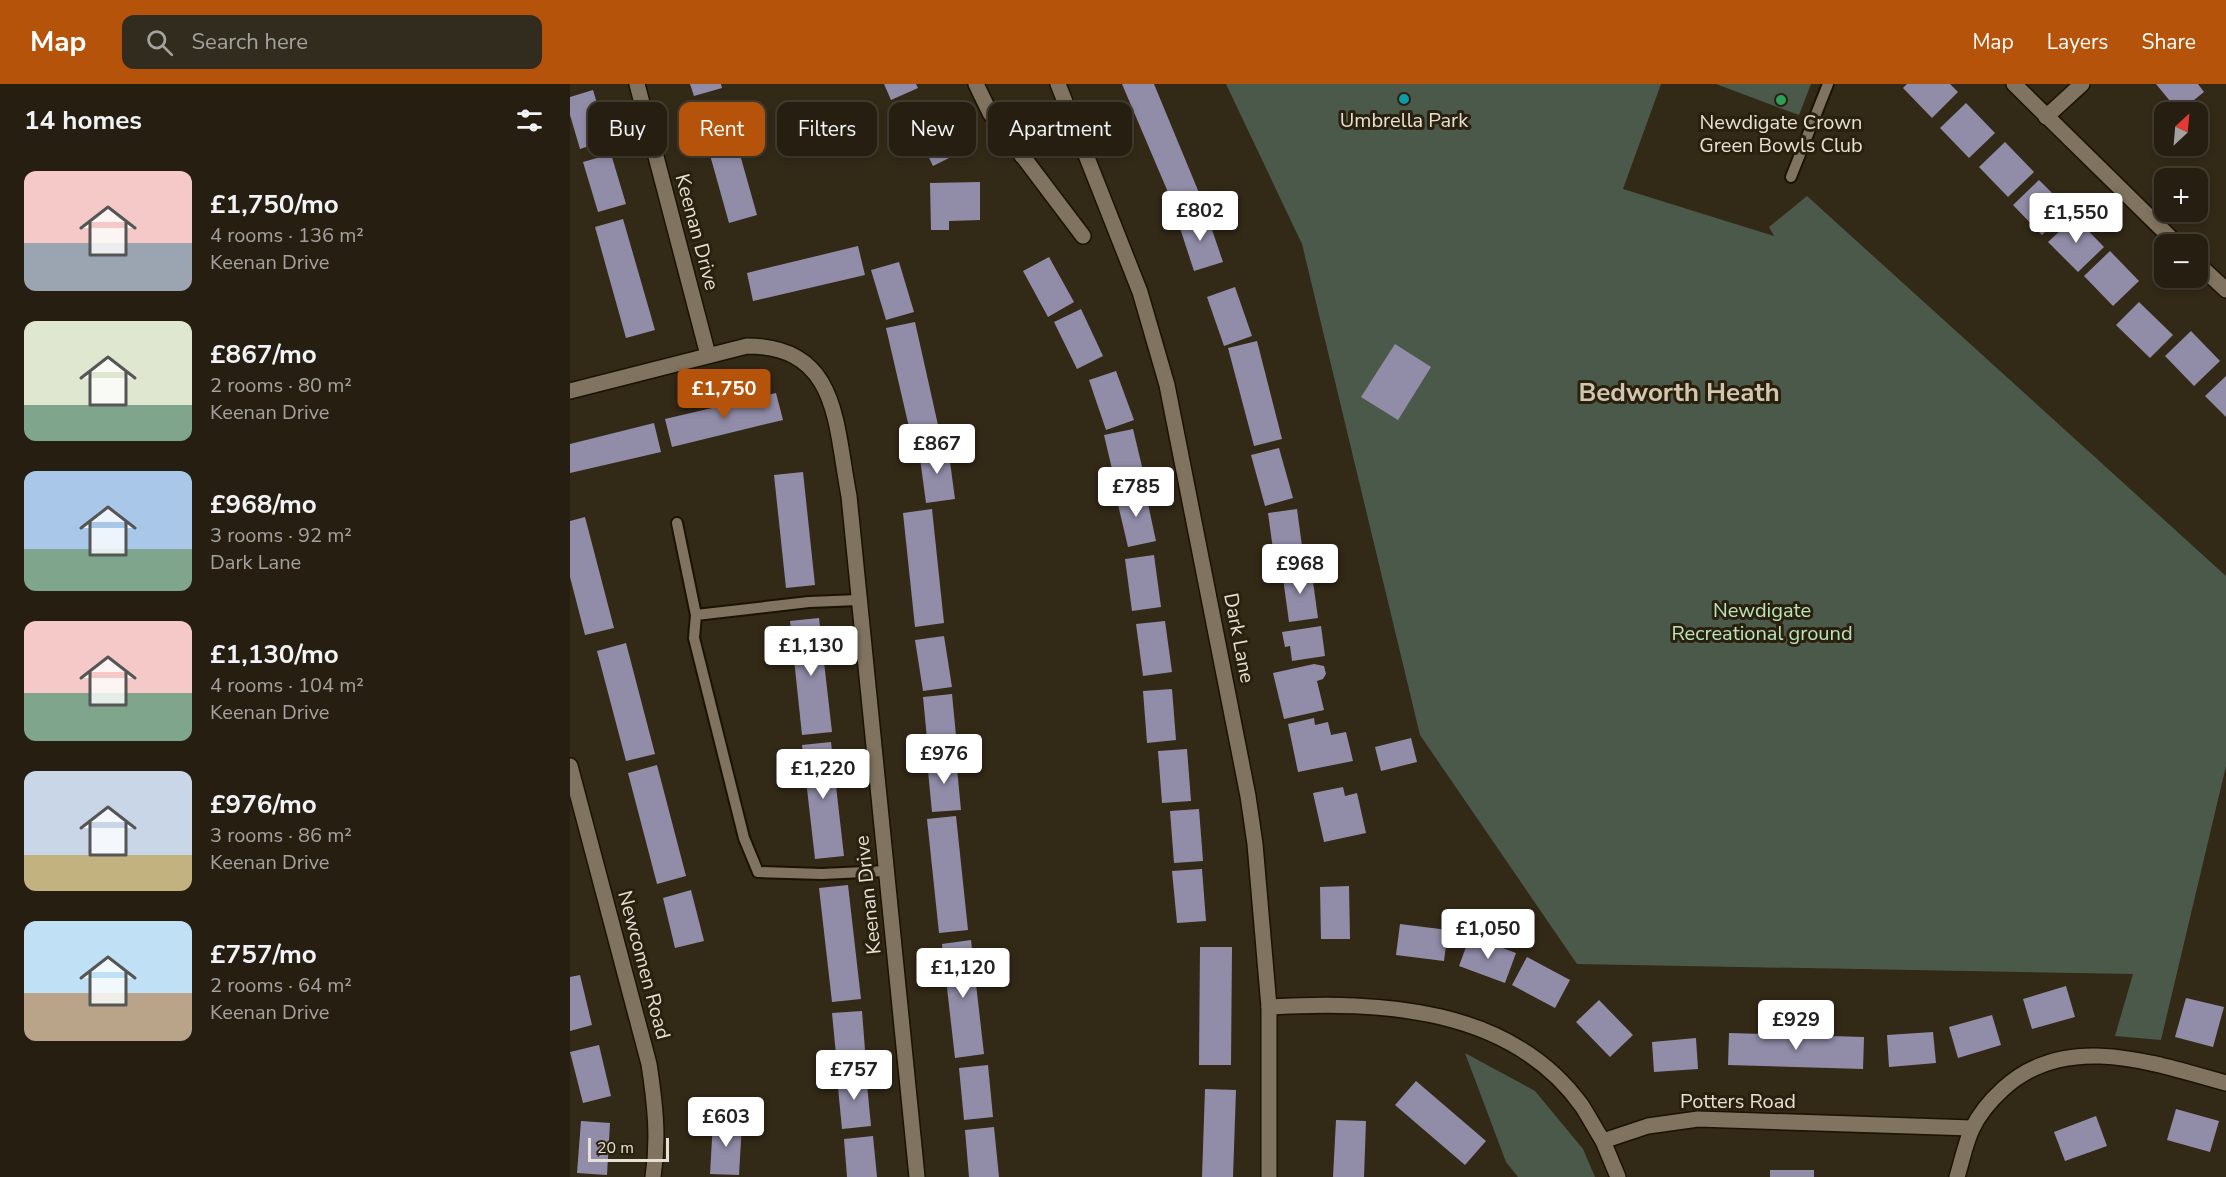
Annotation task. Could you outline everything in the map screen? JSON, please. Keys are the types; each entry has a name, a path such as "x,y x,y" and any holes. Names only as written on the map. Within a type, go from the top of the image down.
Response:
{"street":[{"name":"Keenan Drive","path":"637,84 708,355"},
{"path":"976,84 988,109"},
{"name":"Dark Lane","path":"1058,84 1065,102"},
{"path":"2014,84 2167,234"},
{"path":"2046,117 2082,84"},
{"path":"1022,156 1083,236"},
{"name":"Dark Lane","path":"1086,156 1140,292 1167,385 1248,796 1257,856 1269,1007 1269,1177"},
{"path":"2208,273 2226,290"},
{"name":"Keenan Drive","path":"570,391 747,346 771,346 792,353 811,366 824,384 831,402 849,496 917,1177"},
{"name":"Newcomen Road","path":"570,766 649,1064 656,1108 658,1146 653,1177"},
{"path":"1269,1007 1319,1004 1400,1009 1448,1017 1484,1029 1525,1053 1557,1078 1581,1105 1603,1141 1618,1177"},
{"path":"1957,1177 1972,1128 1991,1100 2015,1078 2037,1066 2065,1056 2096,1056 2153,1063 2226,1083"},
{"name":"Potters Road","path":"1603,1141 1648,1126 1698,1119 1972,1128"}],"lane":[{"path":"1791,177 1828,84"},
{"path":"677,523 696,615 694,638 744,838 758,872 822,874 886,871"},
{"path":"696,615 809,602 859,600"}],"green space":[{"name":"Newdigate Recreational ground","path":"1226,84 1661,84 1623,189 1774,236 1769,227 1807,196 2226,576 2226,766 2161,1040 2115,1036 2133,974 1577,964 1420,735 1302,244"},
{"name":"Newdigate Crown Green Bowls Club","path":"1716,84 1811,84 1799,115"},
{"path":"1465,1053 1535,1091 1583,1149 1595,1177 1518,1177 1506,1162"}],"building":[{"path":"690,84 721,84 722,88 694,96"},
{"path":"884,84 916,84 918,88 891,100"},
{"path":"1122,84 1154,84 1202,200 1176,211 1132,108 1132,102 1130,102"},
{"path":"1907,84 1950,84 1958,92 1932,118 1903,88"},
{"path":"2156,84 2198,84 2204,92 2192,102 2171,102"},
{"path":"593,90 597,102 588,102 588,146 580,149 570,115 570,97"},
{"path":"1966,103 1995,133 1969,158 1940,128"},
{"path":"2005,142 2034,172 2008,197 1979,167"},
{"path":"612,156 626,204 598,212 583,162"},
{"path":"710,156 740,156 757,215 729,223"},
{"path":"928,156 953,156 933,166"},
{"path":"2039,180 2068,209 2042,235 2013,205"},
{"path":"980,182 980,220 949,221 949,230 931,230 930,183"},
{"path":"1206,212 1223,262 1194,271 1178,222"},
{"path":"2075,217 2104,247 2078,272 2048,242"},
{"path":"623,219 655,330 626,338 595,227"},
{"path":"858,246 865,275 753,301 747,273"},
{"path":"2110,251 2139,281 2113,306 2084,276"},
{"path":"1049,257 1074,302 1048,317 1023,271"},
{"path":"899,262 914,312 886,320 871,270"},
{"path":"1235,287 1252,336 1224,346 1207,297"},
{"path":"2139,302 2173,335 2150,358 2116,325"},
{"path":"1081,309 1103,356 1077,369 1054,322"},
{"path":"915,322 940,434 912,440 886,328"},
{"path":"2191,331 2220,361 2194,386 2165,356"},
{"path":"1257,341 1282,439 1254,446 1228,348"},
{"path":"1395,344 1431,367 1398,420 1361,397"},
{"path":"1116,371 1134,420 1106,430 1089,380"},
{"path":"2226,376 2226,417 2205,396"},
{"path":"776,393 783,420 672,447 665,419"},
{"path":"654,423 661,452 570,473 570,444"},
{"path":"1133,429 1145,479 1116,486 1104,435"},
{"path":"948,447 955,499 926,503 919,451"},
{"path":"1279,448 1293,498 1265,506 1251,455"},
{"path":"803,472 815,585 786,588 774,475"},
{"path":"1145,490 1156,541 1128,547 1116,496"},
{"path":"932,509 944,623 915,627 903,513"},
{"path":"1297,509 1304,561 1275,564 1268,513"},
{"path":"585,517 614,628 585,635 570,577 570,521"},
{"path":"1154,555 1161,607 1132,611 1125,559"},
{"path":"1311,567 1318,618 1289,622 1282,571"},
{"path":"819,618 832,732 802,735 790,621"},
{"path":"1165,621 1172,672 1143,676 1136,624"},
{"path":"1321,626 1325,656 1292,661 1290,646 1285,647 1282,632"},
{"path":"944,636 952,687 923,691 915,640"},
{"path":"626,643 655,754 626,761 597,651"},
{"path":"1314,664 1324,666 1326,674 1323,679 1317,681 1324,710 1284,719 1273,673"},
{"path":"1172,689 1176,740 1147,743 1143,691"},
{"path":"952,694 957,746 928,749 923,697"},
{"path":"1314,718 1315,725 1328,722 1331,735 1346,732 1353,761 1298,772 1288,724"},
{"path":"1411,738 1417,762 1381,771 1375,747"},
{"path":"831,742 844,856 815,859 802,745"},
{"path":"1187,749 1191,801 1162,803 1158,751"},
{"path":"956,758 961,810 932,812 927,761"},
{"path":"657,765 686,876 657,884 628,773"},
{"path":"1343,787 1345,796 1357,793 1366,833 1324,842 1313,793"},
{"path":"1199,809 1203,861 1174,863 1170,811"},
{"path":"956,816 968,930 939,933 927,819"},
{"path":"1202,869 1206,921 1177,923 1172,871"},
{"path":"848,885 861,999 832,1002 819,888"},
{"path":"1349,886 1350,939 1321,939 1320,887"},
{"path":"691,890 704,941 675,948 663,898"},
{"path":"1400,924 1448,930 1444,961 1396,955"},
{"path":"1470,936 1516,953 1505,983 1459,966"},
{"path":"971,940 984,1054 955,1058 942,944"},
{"path":"1200,947 1232,947 1231,1065 1199,1065"},
{"path":"1527,957 1570,980 1555,1008 1512,985"},
{"path":"580,975 592,1025 570,1031 570,977"},
{"path":"2066,986 2075,1017 2032,1029 2023,999"},
{"path":"2186,998 2224,1007 2213,1047 2175,1037"},
{"path":"1599,1000 1633,1035 1610,1057 1576,1022"},
{"path":"862,1011 866,1063 837,1065 832,1013"},
{"path":"1992,1015 2001,1045 1958,1058 1949,1027"},
{"path":"1933,1032 1936,1063 1889,1067 1887,1035"},
{"path":"1729,1033 1864,1037 1863,1069 1728,1065"},
{"path":"1696,1038 1698,1069 1654,1072 1652,1042"},
{"path":"599,1045 611,1096 583,1103 570,1052"},
{"path":"988,1065 993,1117 964,1120 959,1068"},
{"path":"866,1074 871,1126 842,1129 837,1077"},
{"path":"1416,1081 1486,1141 1465,1165 1395,1105"},
{"path":"1205,1089 1236,1090 1233,1177 1202,1177"},
{"path":"2176,1109 2219,1121 2210,1152 2167,1140"},
{"path":"2096,1116 2107,1146 2065,1161 2054,1132"},
{"path":"1336,1120 1366,1121 1364,1177 1333,1177"},
{"path":"581,1121 610,1123 607,1175 577,1173"},
{"path":"713,1122 742,1123 739,1175 710,1174"},
{"path":"994,1127 999,1177 969,1177 965,1130"},
{"path":"873,1136 877,1177 847,1177 844,1139"},
{"path":"1770,1170 1814,1170 1814,1177 1770,1177"}],"place":[{"name":"Umbrella Park","path":"1404,99"},
{"name":"Newdigate Crown Green Bowls Club","path":"1781,100"}],"district":[{"name":"Bedworth Heath","path":"1679,392"}]}
